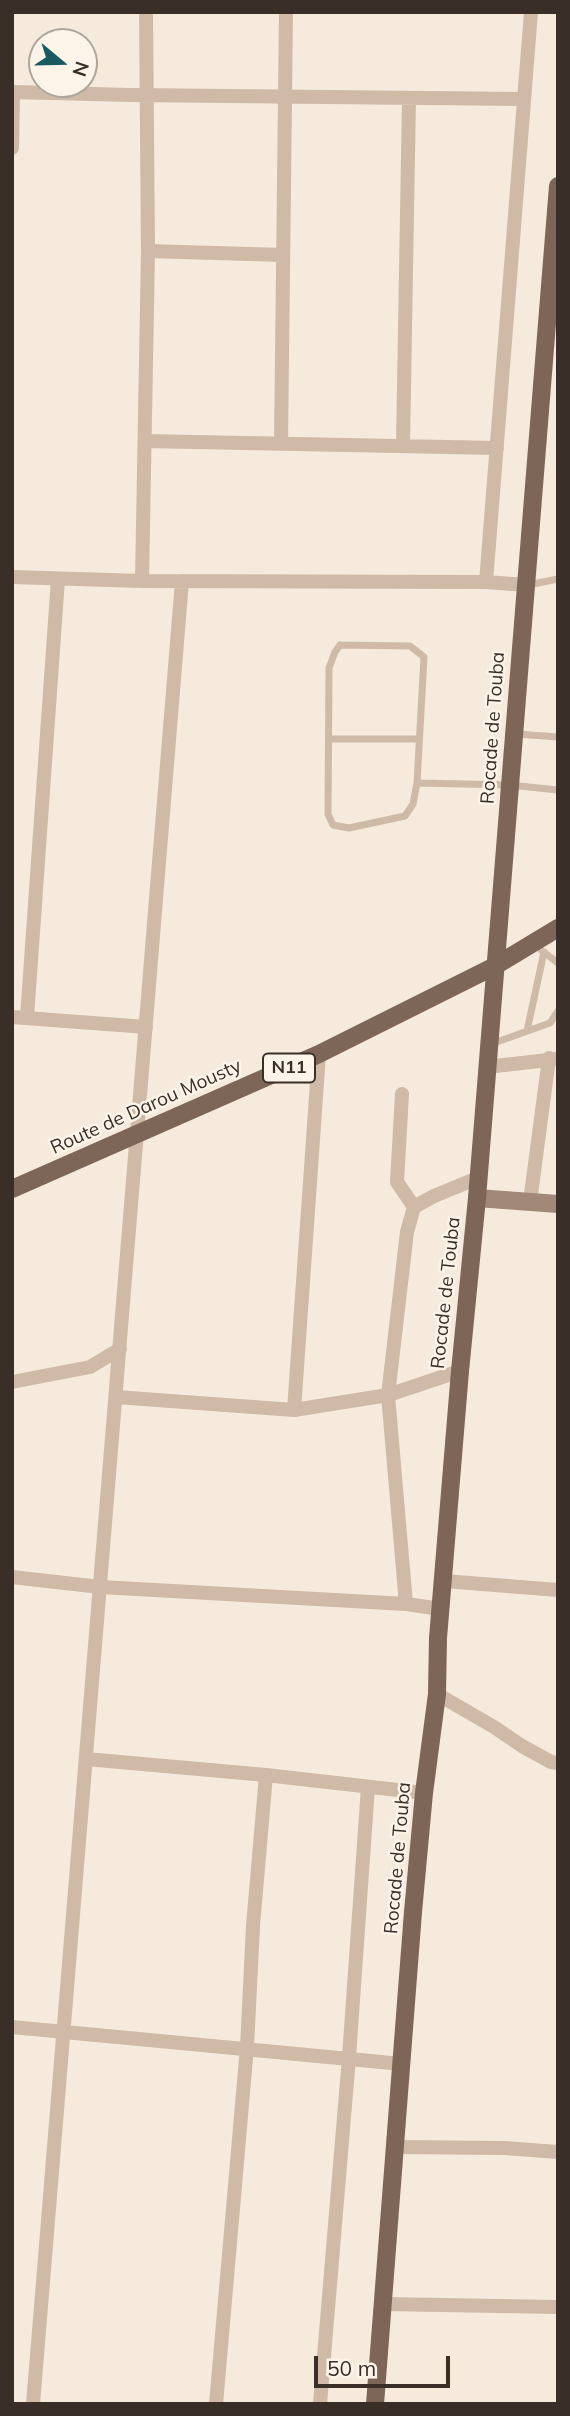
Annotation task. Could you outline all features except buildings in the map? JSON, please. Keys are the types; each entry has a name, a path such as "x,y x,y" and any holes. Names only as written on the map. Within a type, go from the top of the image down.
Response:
{"main road":[{"name":"Rocade de Touba","path":"375,2404 424,1793 437,1694 460,1371 477,1198 487,1045 526,585 550,363 558,186"},
{"name":"Route de Darou Mousty","path":"12,1189 319,1054 547,940"}],"street":[{"path":"142,581 148,251 146,12"},
{"path":"281,443 286,12"},
{"path":"486,582 531,12"},
{"path":"12,148 13,92 524,99"},
{"path":"403,445 409,98"},
{"path":"148,251 283,254"},
{"path":"145,441 497,448"},
{"path":"12,577 142,581 486,582 526,585"},
{"path":"58,579 20,1017 146,1027"},
{"path":"33,2404 182,581"},
{"path":"295,1410 319,1054"},
{"path":"486,1067 554,1059 530,1202"},
{"path":"402,1094 397,1182 414,1207"},
{"path":"407,1604 388,1395 407,1232 414,1207 478,1178"},
{"path":"477,1198 558,1204"},
{"path":"12,1382 90,1367 120,1349"},
{"path":"116,1397 295,1410 388,1395 460,1371"},
{"path":"12,1577 100,1587 407,1604 441,1609"},
{"path":"444,1581 558,1590"},
{"path":"437,1694 522,1746 558,1763"},
{"path":"86,1759 424,1793"},
{"path":"216,2404 247,2048 253,1926 266,1775"},
{"path":"320,2404 368,1787"},
{"path":"12,2027 402,2064"},
{"path":"395,2147 504,2148 558,2152"},
{"path":"384,2304 558,2307"}],"lane":[{"path":"526,585 558,579"},
{"path":"340,645 410,646 424,657 417,783 413,804 405,816 349,828 333,825 328,814 329,739 329,668 340,645"},
{"path":"514,734 558,737"},
{"path":"329,739 418,739"},
{"path":"417,783 510,785 558,790"},
{"path":"547,940 558,963"},
{"path":"527,1031 547,940"},
{"path":"487,1045 550,1023 558,1012"}]}
